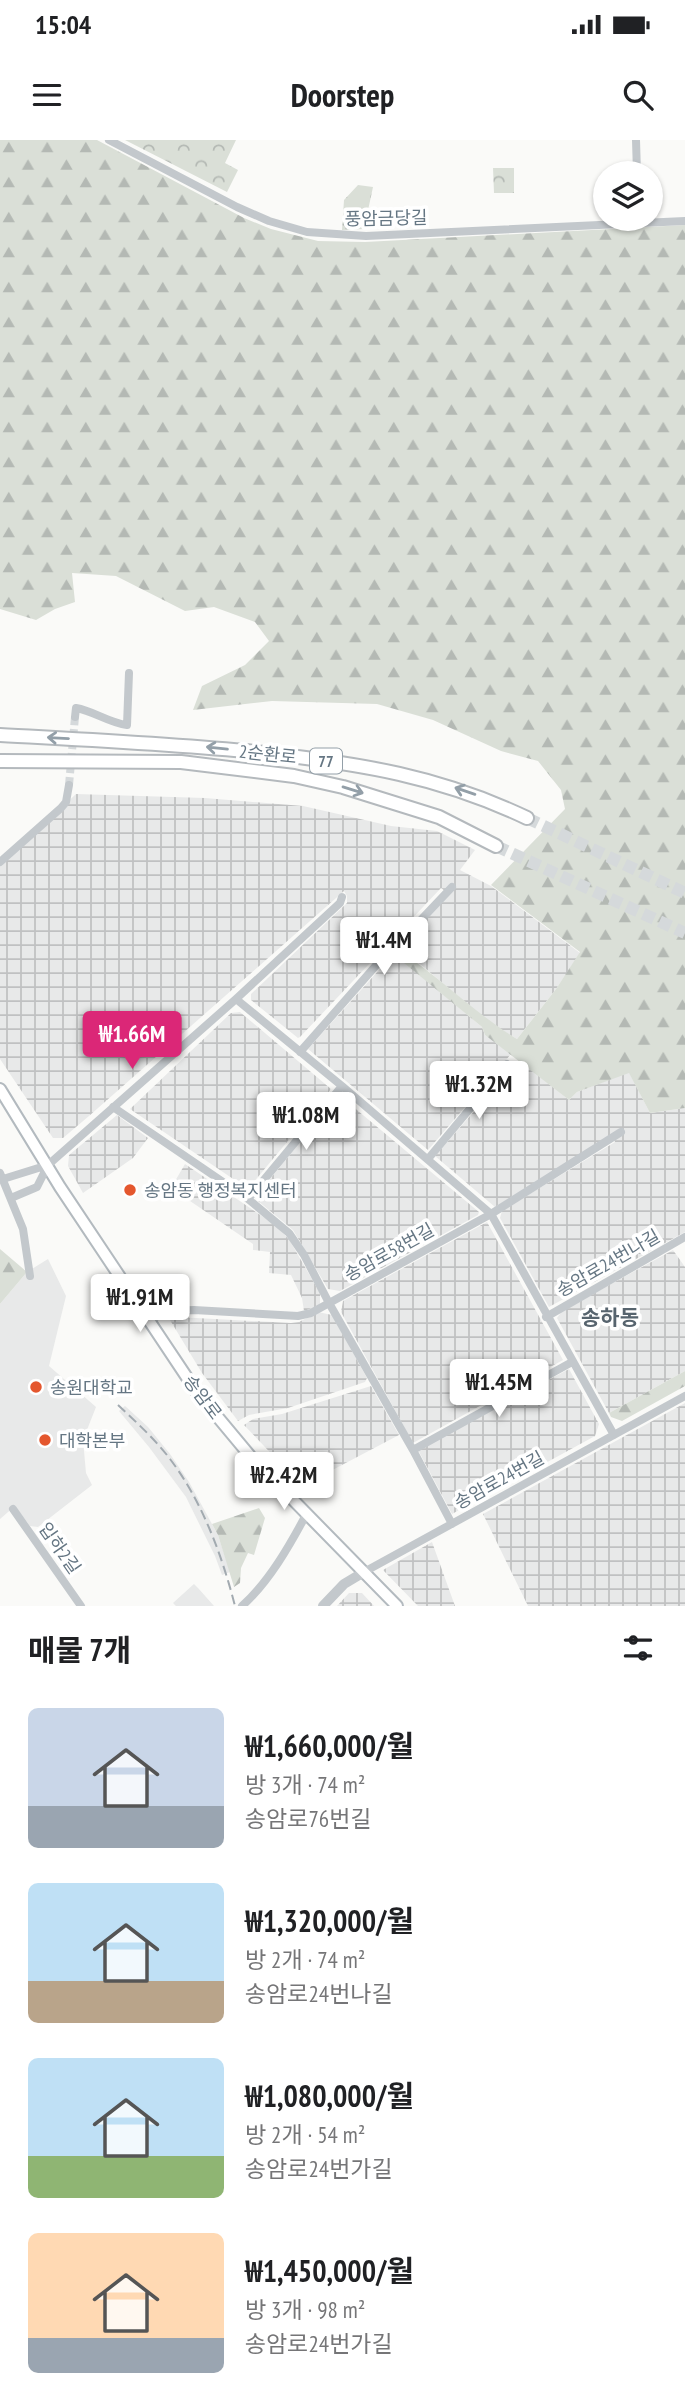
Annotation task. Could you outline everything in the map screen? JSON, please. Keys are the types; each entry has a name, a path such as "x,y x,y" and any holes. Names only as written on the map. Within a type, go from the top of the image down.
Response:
{"highway":[{"name":"2순환로","path":"0,735 189,745 373,768 450,786 486,798 527,818"},
{"name":"2순환로","path":"0,761 181,762 295,776 343,786 439,817 496,846"}],"main road":[{"name":"송암로","path":"0,1089 60,1187 196,1391 251,1457 397,1606"}],"street":[{"name":"풍암금당길","path":"109,140 237,207 269,221 307,232 366,236 593,223"},
{"path":"636,140 636,161"},
{"name":"풍암금당길","path":"663,221 685,221"},
{"path":"75,717 76,708 127,725 129,673"},
{"path":"0,862 61,808 66,802 69,785"},
{"path":"300,1052 387,953 452,887"},
{"path":"11,1198 37,1187 48,1165 236,999 340,903 342,897"},
{"name":"송암로24번나길","path":"236,999 491,1214 614,1435"},
{"path":"428,1160 507,1064"},
{"path":"248,1199 342,1086"},
{"path":"113,1107 248,1199 289,1233 304,1255 452,1524"},
{"name":"송암로58번길","path":"150,1320 168,1311 298,1316 310,1313 491,1214 621,1132"},
{"path":"30,1276 23,1229 1,1176 48,1165"},
{"name":"송암로24번나길","path":"546,1317 685,1237"},
{"path":"413,1450 572,1362"},
{"name":"송암로24번길","path":"364,1572 685,1396"},
{"name":"입하2길","path":"13,1509 81,1606"},
{"path":"242,1606 267,1577 307,1513"},
{"path":"323,1606 344,1584 364,1572"}],"shaded area":[{"path":"76,794 205,798 303,806 391,826 437,831 475,850 460,870 491,886 580,953 517,1039 490,1023 420,964 404,953 398,957 482,1027 485,1035 511,1054 428,1150 308,1049 448,893 441,888 300,1037 251,1000 251,994 347,903 344,891 89,1116 63,1138 53,1138 0,1059 0,865"},
{"path":"240,1012 331,1089 253,1183 245,1187 130,1109 231,1013"},
{"path":"519,1060 569,1100 577,1092 629,1072 650,1113 685,1108 685,1232 549,1307 500,1218 502,1211 615,1142 612,1135 495,1207 435,1156"},
{"path":"339,1095 479,1212 478,1215 340,1291 328,1289 293,1230 258,1201 261,1190"},
{"path":"117,1115 148,1138 133,1158 83,1193 68,1166 69,1155"},
{"path":"185,1164 278,1227 290,1241 320,1293 320,1305 304,1311 302,1298 291,1275 269,1273 270,1252 253,1250 253,1244 171,1188"},
{"path":"487,1222 563,1360 413,1443 341,1312 343,1301"},
{"path":"673,1250 685,1267 685,1371 609,1413 557,1318 562,1311"},
{"name":"송원대학교","path":"48,1259 66,1296 49,1366 96,1407 83,1440 86,1473 92,1485 38,1527 30,1526 15,1506 0,1519 0,1304 27,1272"},
{"path":"318,1312 332,1315 367,1378 365,1382 288,1408 249,1415 238,1421 202,1373 170,1320 172,1317 291,1323"},
{"path":"569,1369 599,1424 595,1436 452,1514 418,1450"},
{"path":"371,1386 399,1435 302,1486 244,1425 253,1419 282,1414"},
{"path":"685,1403 685,1606 528,1606 483,1514"},
{"path":"125,1406 148,1427 189,1482 218,1535 230,1572 222,1575 186,1497 119,1411"},
{"path":"432,1542 455,1606 418,1606 383,1570"},
{"path":"194,1584 214,1606 176,1606 173,1603"},
{"path":"349,1593 362,1593 374,1606 337,1606"}],"green space":[{"path":"0,140 97,140 244,218 271,229 318,241 365,242 593,230 663,231 663,226 685,225 685,1108 650,1113 629,1073 577,1092 569,1100 485,1035 482,1027 398,958 403,953 517,1039 556,989 580,952 491,885 565,809 561,790 538,761 501,751 433,720 377,704 272,701 193,710 202,686 245,665 269,641 255,622 214,607 185,611 116,576 72,573 75,602 36,620 0,609"},
{"path":"125,140 236,140 225,163 238,170 227,192"},
{"path":"493,168 514,168 514,193 494,193"},
{"path":"358,185 373,187 364,229 342,230 344,200"},
{"path":"0,1249 27,1272 0,1304"},
{"path":"685,1371 685,1386 622,1421 611,1417 609,1413"},
{"path":"259,1508 265,1518 254,1555 248,1553 241,1568 240,1583 234,1587 212,1524"}],"tunnel":[{"path":"69,785 75,717"},
{"path":"527,818 685,893"},
{"path":"496,846 685,933"}],"railway":[{"path":"118,1405 164,1452 192,1493 217,1548 235,1606"}],"place":[{"name":"송암동 행정복지센터","path":"130,1190"},
{"name":"송원대학교","path":"36,1387"},
{"name":"대학본부","path":"45,1440"}],"district":[{"name":"송하동","path":"610,1317"}]}
